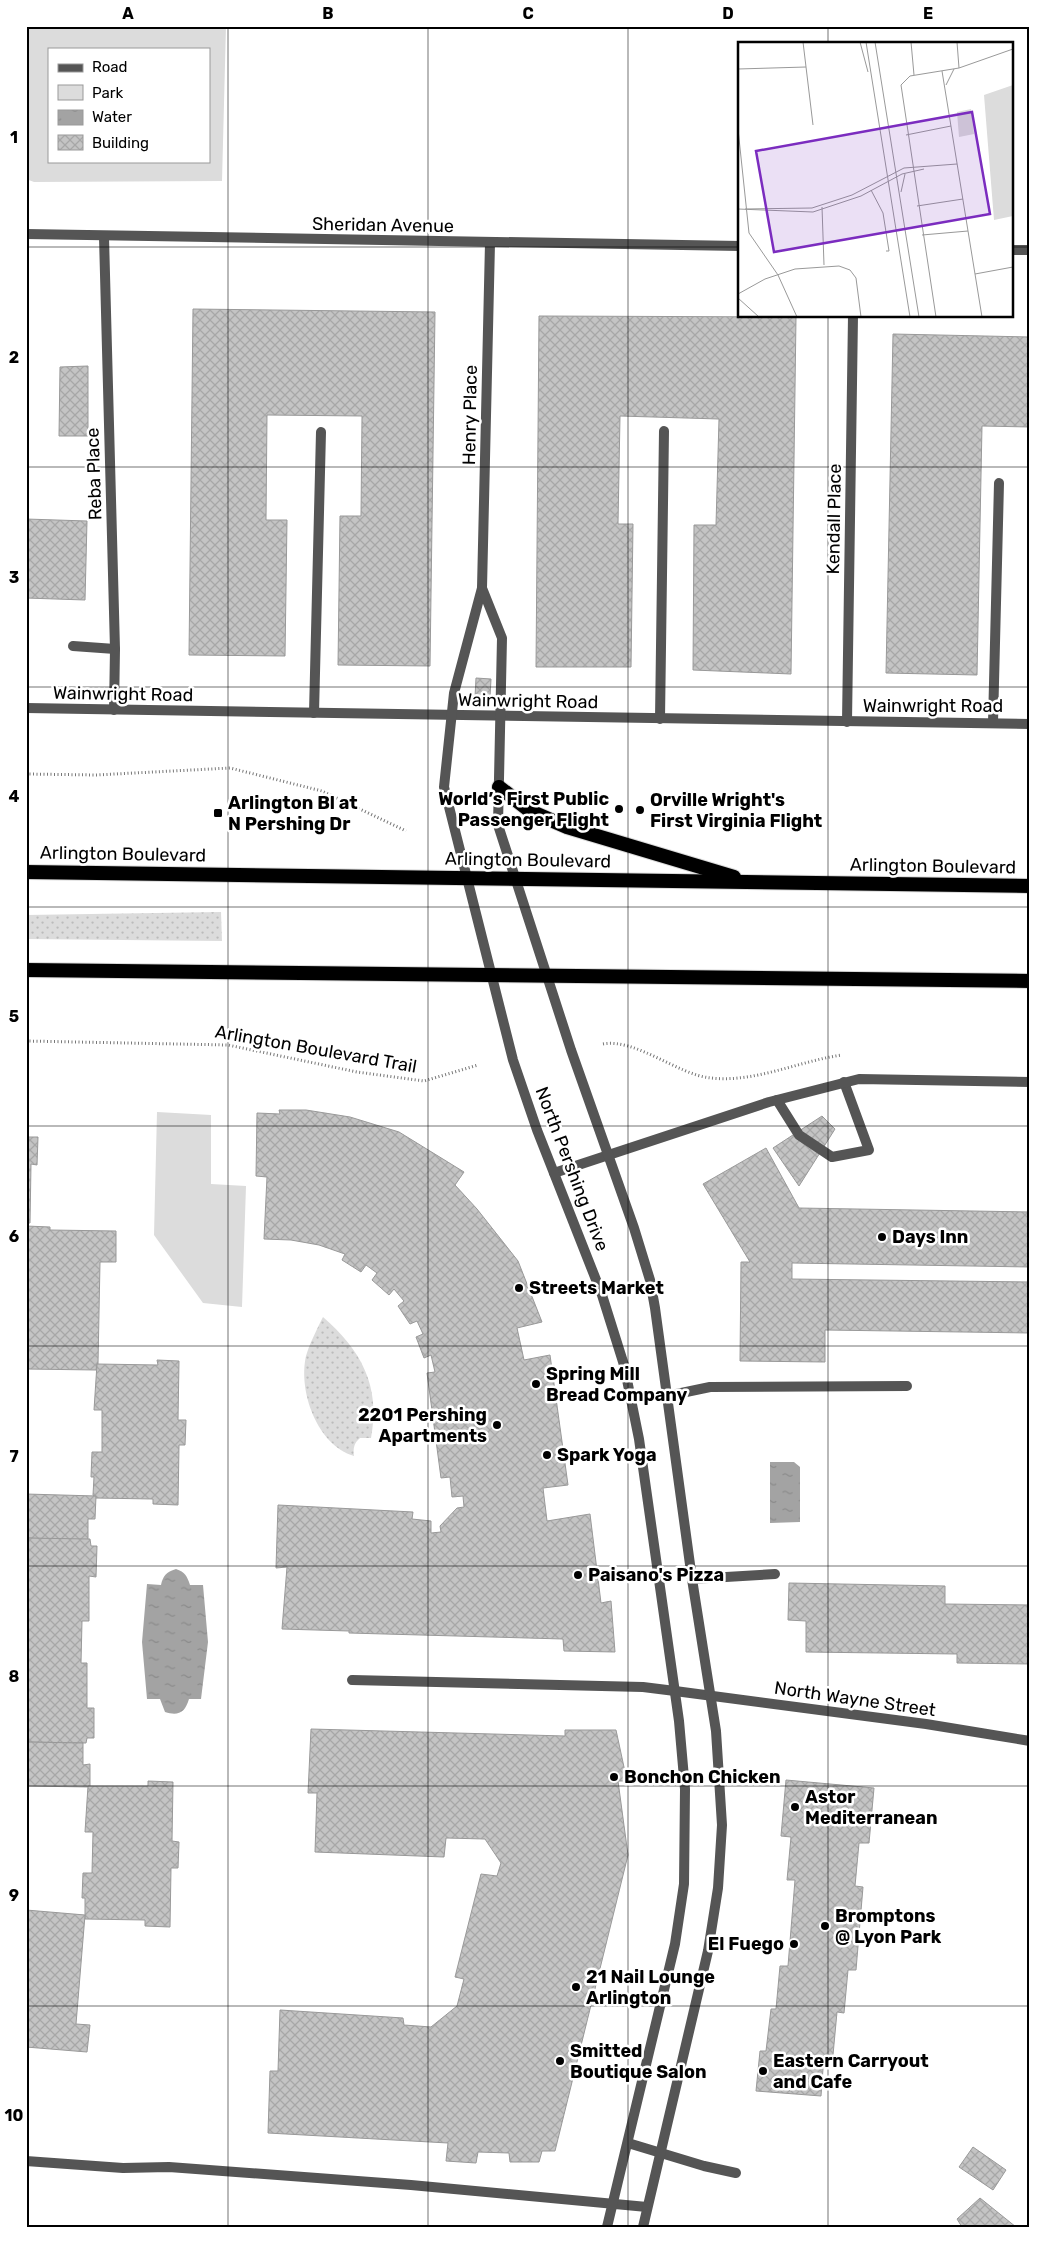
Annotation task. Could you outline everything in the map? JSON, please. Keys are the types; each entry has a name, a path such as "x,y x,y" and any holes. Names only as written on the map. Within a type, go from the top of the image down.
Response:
{"highway":[{"path":"499,788 530,811 567,827 752,882"},
{"name":"Arlington Boulevard","path":"26,872 1030,886"},
{"path":"26,970 1030,981"}],"street":[{"name":"Sheridan Avenue","path":"26,234 104,237 738,246"},
{"name":"Reba Place","path":"104,237 115,649 114,710"},
{"name":"Henry Place","path":"452,716 454,692 482,588 490,243"},
{"path":"1014,250 1030,250"},
{"name":"Kendall Place","path":"847,722 853,318"},
{"path":"660,719 664,431"},
{"path":"314,713 321,432"},
{"path":"993,723 1000,484"},
{"name":"Henry Place","path":"482,588 502,638 500,716"},
{"path":"73,646 115,649"},
{"name":"Wainwright Road","path":"26,708 1030,724"},
{"name":"North Pershing Drive","path":"452,716 444,787 490,976 513,1060 554,1173 602,1295 624,1365 639,1439 675,1691 685,1789 684,1884 681,1912 670,1968 607,2227"},
{"name":"North Pershing Drive","path":"500,716 498,825 650,1280 692,1579 719,1750 722,1825 718,1888 708,1951 642,2227"},
{"path":"554,1173 777,1100 859,1079 1030,1082"},
{"path":"777,1100 799,1135 832,1157 869,1150 844,1082"},
{"path":"667,1396 710,1387 907,1386"},
{"path":"692,1579 775,1574"},
{"name":"North Wayne Street","path":"352,1680 643,1687 926,1724 1030,1741"},
{"path":"628,2143 704,2166 736,2173"},
{"path":"26,2160 124,2168 188,2168 613,2203 647,2208"}],"path":[{"path":"26,774 96,775 230,768 322,791 406,831"},
{"name":"Arlington Boulevard Trail","path":"26,1041 228,1045 357,1072 424,1081 478,1065"},
{"path":"603,1044 619,1043 709,1078 730,1079 782,1069 816,1058 850,1055"}],"green space":[{"path":"26,26 226,26 222,181 34,182 26,179"},
{"path":"221,912 222,941 26,939 26,915"},
{"path":"157,1112 211,1115 211,1184 246,1186 242,1307 203,1303 154,1235"},
{"path":"323,1317 358,1356 370,1386 373,1402 371,1438 360,1438 358,1440 354,1446 354,1456 341,1450 320,1429 308,1400 304,1370 306,1356"}],"water":[{"path":"770,1462 794,1462 800,1467 800,1522 770,1523"},
{"path":"176,1569 185,1575 190,1585 203,1585 208,1642 201,1699 189,1699 183,1710 174,1714 165,1712 160,1699 147,1699 142,1642 147,1584 161,1585 166,1575"}],"building":[{"path":"193,309 435,312 430,666 338,665 340,516 361,516 362,416 267,415 266,520 287,520 285,656 189,655"},
{"path":"539,316 796,318 791,674 693,670 694,525 716,525 719,419 620,416 618,524 633,524 631,667 536,667"},
{"path":"893,334 1030,337 1030,427 982,426 977,675 886,673"},
{"path":"88,366 88,436 59,436 60,367"},
{"path":"26,519 87,521 85,600 26,598"},
{"path":"476,678 491,679 490,697 475,697"},
{"name":"2201 Pershing Apartments","path":"279,1110 306,1110 350,1117 399,1132 464,1172 455,1185 477,1209 518,1261 542,1322 517,1328 524,1360 550,1355 568,1485 543,1488 547,1521 590,1514 601,1603 611,1601 615,1652 564,1651 563,1639 349,1633 349,1631 282,1629 287,1567 276,1568 278,1505 413,1512 412,1519 431,1521 431,1533 441,1532 440,1526 457,1508 464,1507 463,1496 452,1497 450,1477 441,1478 427,1373 435,1372 431,1355 424,1358 416,1337 423,1334 417,1321 410,1324 398,1306 404,1301 394,1289 389,1295 372,1280 377,1273 366,1265 361,1272 342,1260 345,1254 319,1245 291,1240 264,1239 267,1177 256,1176 257,1113 280,1114"},
{"path":"822,1116 835,1129 799,1186 773,1148"},
{"path":"26,1137 38,1137 37,1165 31,1164 30,1223 26,1223"},
{"name":"Days Inn","path":"766,1148 799,1208 1030,1212 1030,1267 792,1263 792,1279 1030,1282 1030,1333 825,1330 825,1362 740,1361 741,1262 750,1262 703,1184"},
{"path":"26,1226 50,1227 50,1230 116,1231 116,1262 100,1262 98,1364 96,1370 26,1369"},
{"path":"157,1360 179,1361 178,1420 186,1420 185,1445 179,1445 178,1505 153,1504 153,1499 95,1498 93,1495 94,1477 91,1477 92,1452 102,1452 102,1410 94,1410 97,1364 158,1365"},
{"path":"26,1494 96,1496 95,1519 88,1519 88,1540 26,1538"},
{"path":"26,1538 90,1539 91,1546 97,1546 96,1577 89,1576 89,1621 82,1621 81,1663 87,1663 87,1708 94,1708 94,1738 87,1738 86,1743 26,1742"},
{"path":"789,1583 945,1586 945,1604 1030,1605 1030,1664 957,1663 957,1654 806,1652 806,1621 788,1620"},
{"path":"311,1729 565,1736 565,1730 616,1730 627,1781 618,1781 628,1855 555,2151 542,2151 539,2162 510,2162 509,2153 478,2152 476,2163 446,2161 448,2143 268,2133 270,2071 278,2071 280,2010 403,2018 404,2025 431,2027 457,2006 464,1979 455,1977 481,1874 497,1876 501,1863 485,1839 446,1838 444,1857 315,1852 317,1793 308,1793"},
{"path":"26,1742 83,1743 83,1765 90,1764 90,1787 26,1786"},
{"name":"Bromptons @ Lyon Park","path":"786,1780 874,1788 869,1843 859,1843 855,1886 863,1887 856,1970 848,1970 844,2013 837,2012 833,2055 824,2055 821,2096 756,2091 760,2051 766,2051 771,2009 776,2009 780,1966 788,1966 795,1880 787,1880 791,1837 781,1836"},
{"path":"148,1781 173,1782 172,1841 179,1842 178,1868 171,1868 170,1927 145,1926 145,1920 85,1919 85,1898 82,1898 83,1873 92,1873 93,1832 85,1832 88,1786 148,1786"},
{"path":"26,1910 85,1915 76,2024 90,2025 87,2052 26,2047"},
{"path":"973,2147 1006,2170 993,2190 959,2167"},
{"path":"980,2198 1016,2227 962,2227 957,2219"}],"place":[{"name":"World’s First Public Passenger Flight","path":"619,809"},
{"name":"Orville Wright's First Virginia Flight","path":"640,810"},
{"name":"Arlington Bl at N Pershing Dr","path":"218,813"},
{"name":"Days Inn","path":"882,1237"},
{"name":"Streets Market","path":"519,1288"},
{"name":"Spring Mill Bread Company","path":"536,1384"},
{"name":"2201 Pershing Apartments","path":"497,1425"},
{"name":"Spark Yoga","path":"547,1455"},
{"name":"Paisano's Pizza","path":"578,1575"},
{"name":"Bonchon Chicken","path":"614,1777"},
{"name":"Astor Mediterranean","path":"795,1807"},
{"name":"Bromptons @ Lyon Park","path":"825,1926"},
{"name":"El Fuego","path":"794,1944"},
{"name":"21 Nail Lounge Arlington","path":"576,1987"},
{"name":"Smitted Boutique Salon","path":"560,2061"},
{"name":"Eastern Carryout and Cafe","path":"763,2071"}]}
